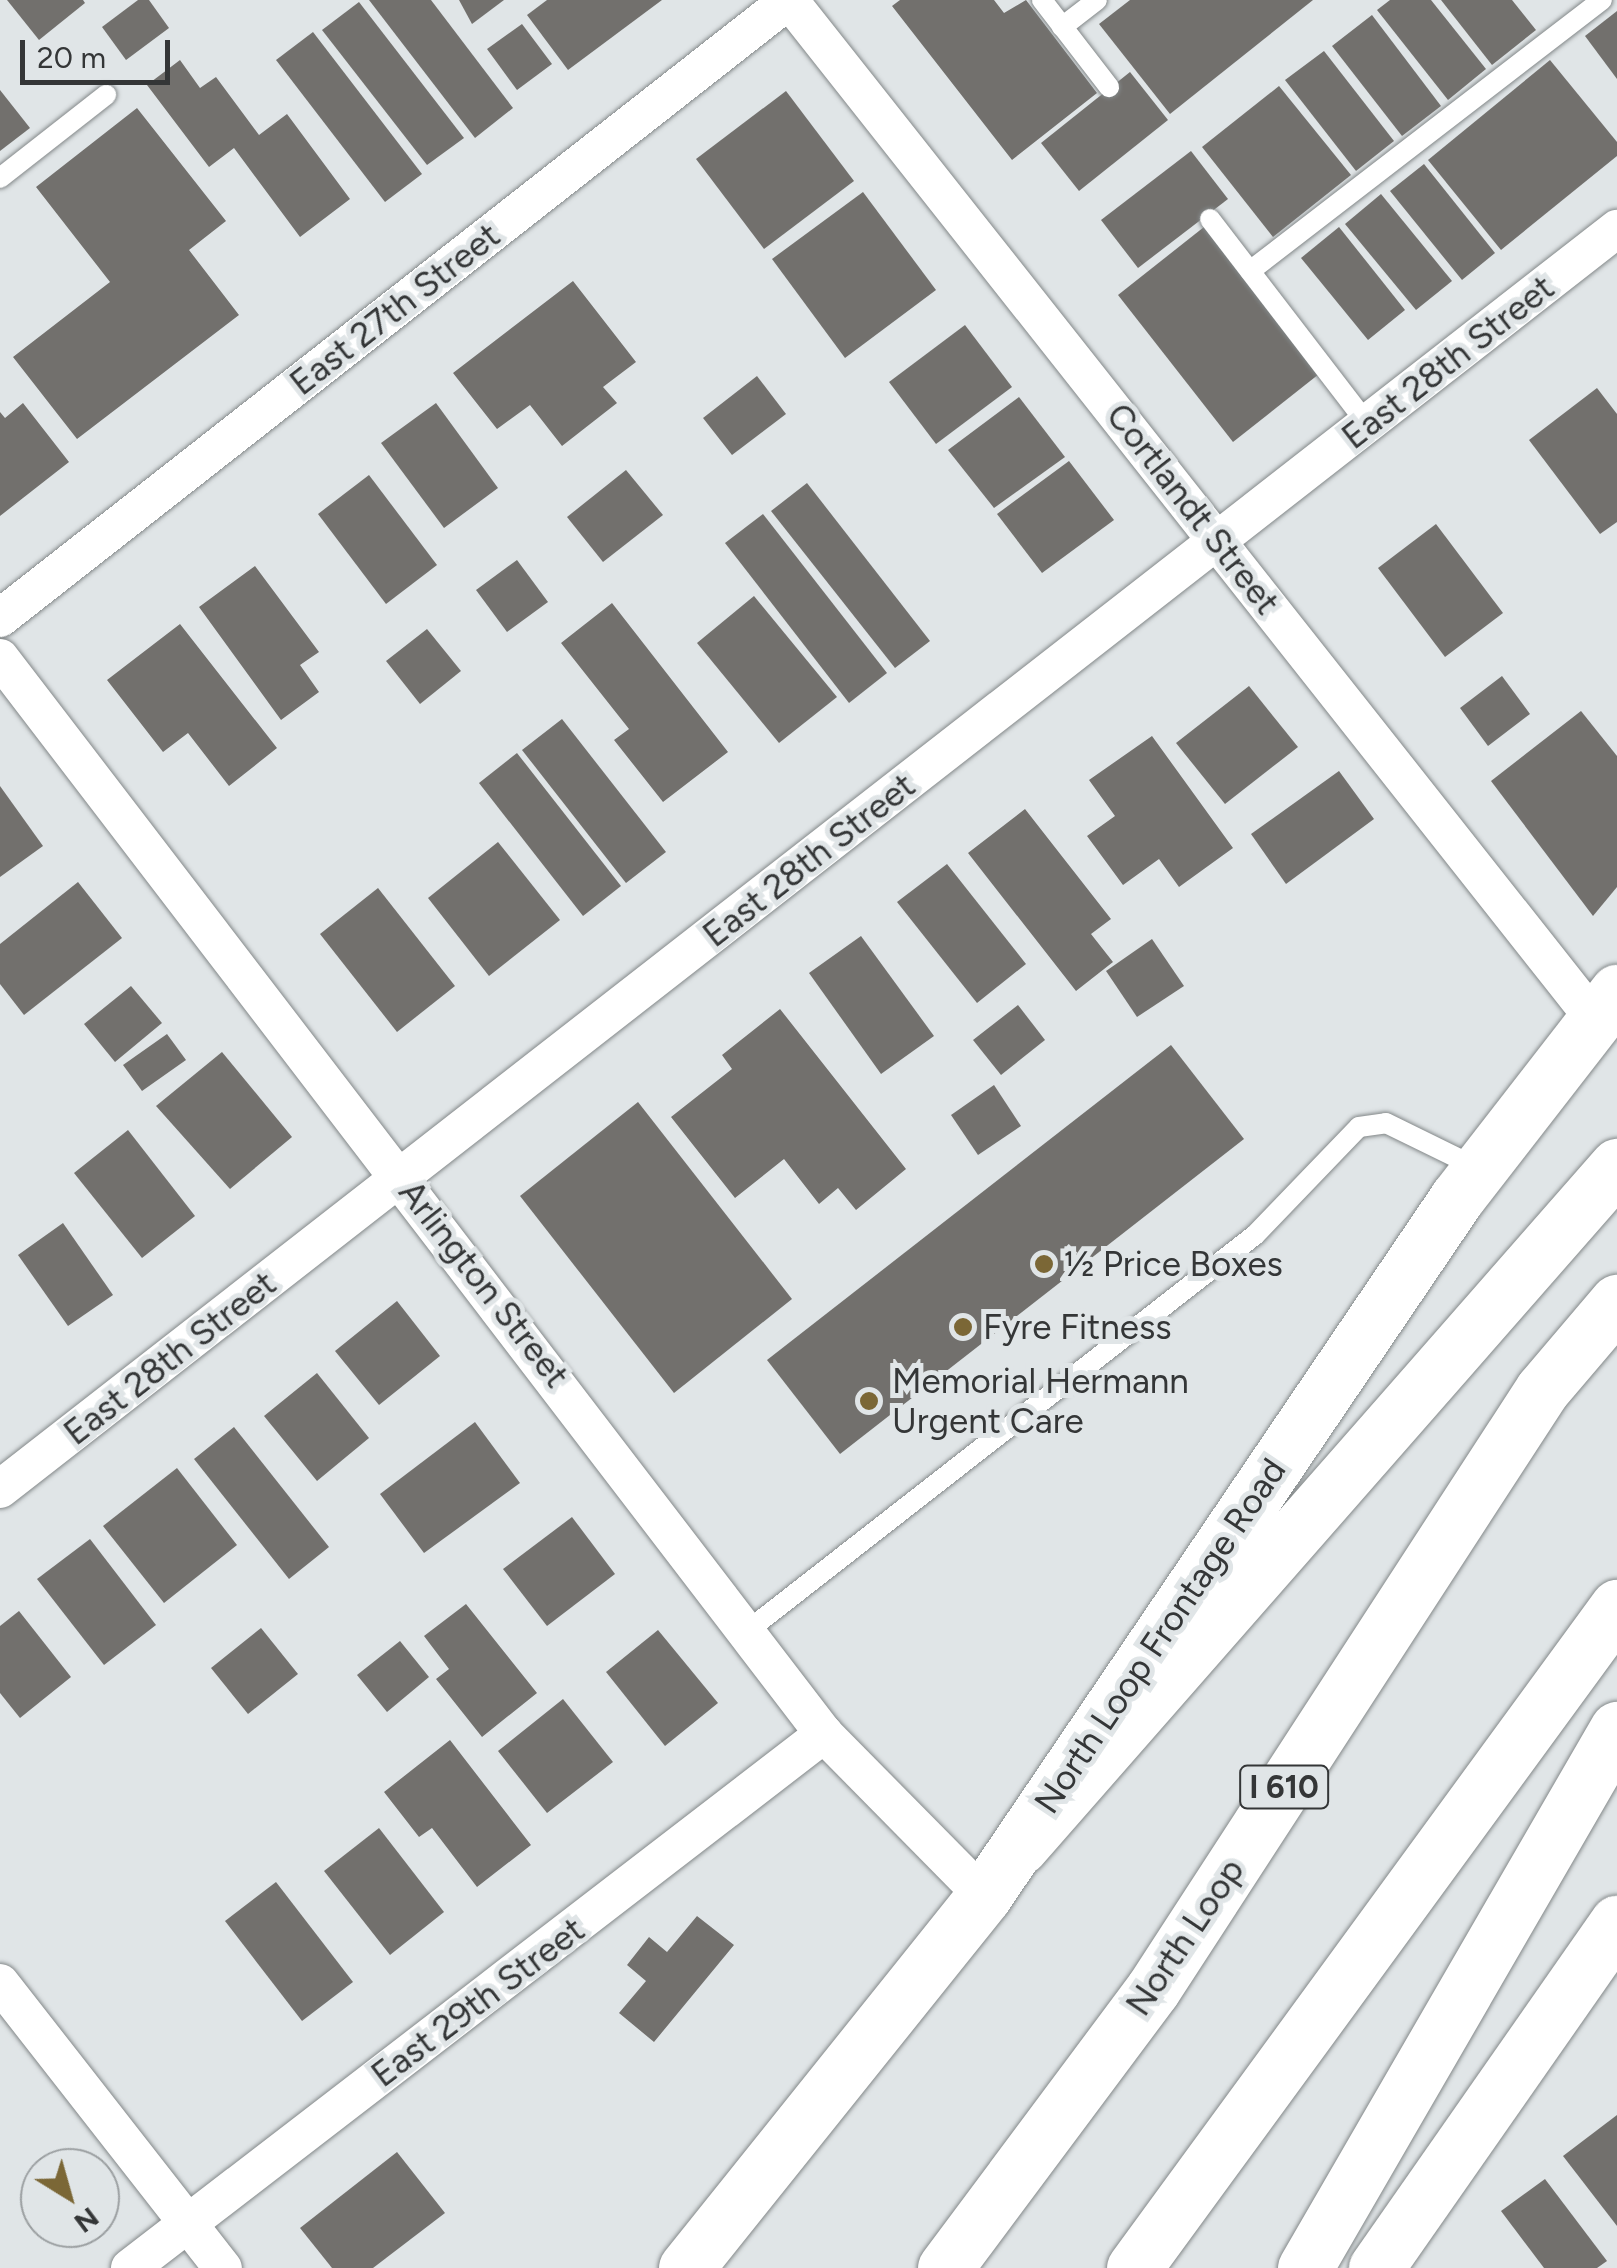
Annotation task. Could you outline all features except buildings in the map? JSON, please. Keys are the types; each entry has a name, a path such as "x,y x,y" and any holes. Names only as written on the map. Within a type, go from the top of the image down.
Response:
{"main road":[{"name":"North Loop Frontage Road","path":"686,2268 1020,1847 1187,1588 1480,1169 1606,1006"},
{"path":"1020,1847 1617,1166"},
{"name":"North Loop","path":"945,2268 1153,1989 1542,1390 1617,1302"},
{"path":"1134,2268 1617,1607"},
{"path":"1305,2268 1617,1729"},
{"path":"1376,2268 1617,1923"}],"street":[{"name":"Cortlandt Street","path":"789,0 1219,541 1606,1006"},
{"name":"East 27th Street","path":"0,618 789,0"},
{"name":"East 28th Street","path":"0,1489 1617,229"},
{"name":"Arlington Street","path":"0,658 751,1628 824,1734 984,1896"},
{"name":"East 29th Street","path":"130,2268 824,1734"},
{"path":"0,1984 223,2268"}],"lane":[{"path":"1042,0 1109,87"},
{"path":"1062,26 1097,0"},
{"path":"1250,271 1602,0"},
{"path":"0,178 106,95"},
{"path":"1210,219 1368,425"},
{"path":"751,1628 1255,1235 1359,1127 1386,1123 1480,1169"}],"place":[{"name":"½ Price Boxes","path":"1044,1264"},
{"name":"Fyre Fitness","path":"963,1327"},
{"name":"Memorial Hermann Urgent Care","path":"869,1401"}]}
